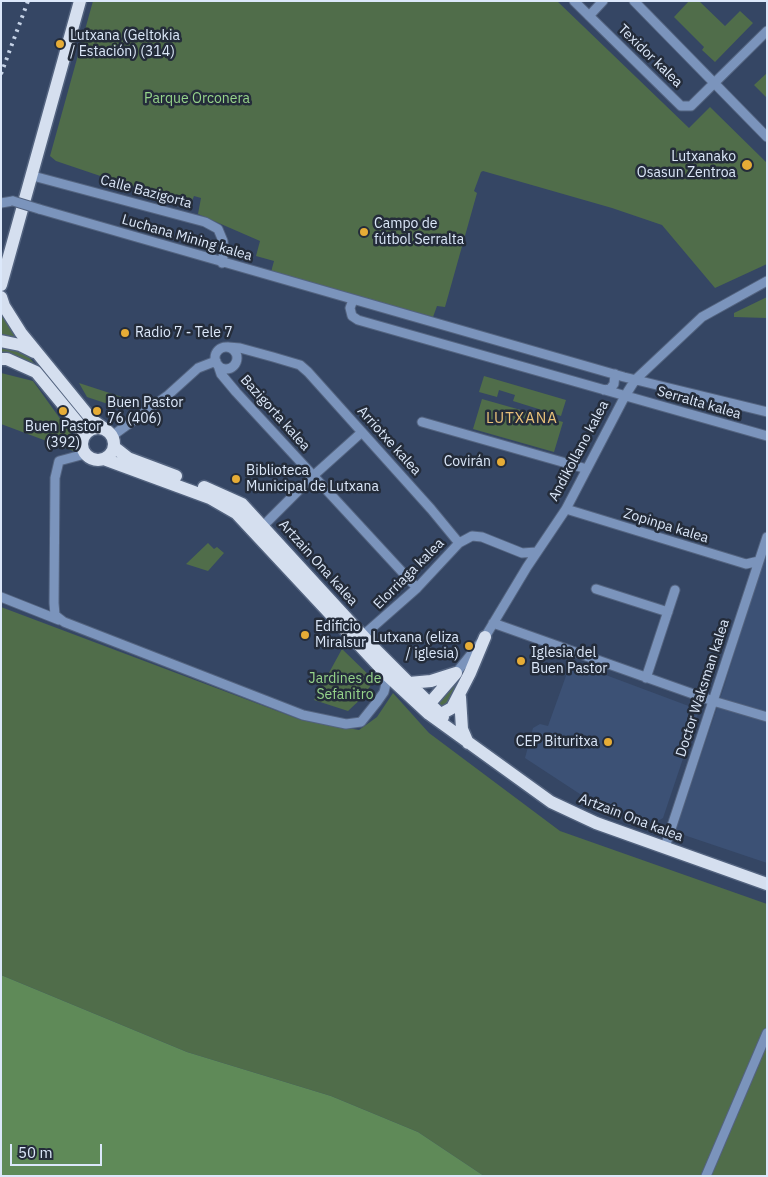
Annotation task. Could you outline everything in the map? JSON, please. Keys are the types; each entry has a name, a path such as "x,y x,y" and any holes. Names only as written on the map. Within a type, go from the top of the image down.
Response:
{"main road":[{"path":"2,282 33,176 80,1"},
{"name":"Artzain Ona kalea","path":"1,297 4,306 21,333 92,420 128,458 235,499 359,639 388,676 434,711"},
{"path":"1,341 20,345 39,354"},
{"path":"1,359 7,359 31,369 67,408 78,423 83,438 85,454 94,460 104,459 110,437 94,428 83,438"},
{"name":"Artzain Ona kalea","path":"104,459 226,506 260,529"},
{"path":"434,711 452,708 485,636"},
{"name":"Artzain Ona kalea","path":"359,639 409,683 434,711 469,744 514,777 563,808 665,848 767,884"},
{"path":"409,683 431,681 456,672"},
{"path":"434,711 456,672"},
{"path":"460,694 462,729 469,744"}],"street":[{"name":"Texidor kalea","path":"574,1 681,106 691,106 714,82"},
{"path":"589,16 603,1"},
{"name":"Texidor kalea","path":"634,1 767,137"},
{"path":"714,82 767,31"},
{"name":"Calle Bazigorta","path":"33,176 205,222 218,228 223,241 222,263"},
{"name":"Luchana Mining kalea","path":"1,203 13,202 39,209 635,380"},
{"name":"Andikollano kalea","path":"456,672 485,636 527,567 566,509 635,380 702,317 767,281"},
{"path":"352,300 350,308 352,316 358,320 625,396"},
{"path":"110,437 167,396 198,368 217,363 227,368 236,363 236,353 228,347 218,351 217,363"},
{"name":"Arriotxe kalea","path":"228,347 240,348 300,366 431,508 459,543"},
{"name":"Bazigorta kalea","path":"217,363 221,374 236,392 417,588"},
{"path":"604,390 610,389 614,384 615,374"},
{"name":"Serralta kalea","path":"635,380 767,412"},
{"name":"Serralta kalea","path":"625,396 767,436"},
{"path":"422,422 587,469"},
{"path":"260,529 362,432"},
{"path":"64,622 55,615 54,604 55,478 59,462 85,454"},
{"name":"Zopinpa kalea","path":"566,509 746,564 760,561"},
{"path":"459,543 472,536 482,537 522,553 537,552"},
{"name":"Doctor Waksman kalea","path":"665,848 767,537"},
{"name":"Elorriaga kalea","path":"359,639 417,588 459,543"},
{"path":"522,553 527,567"},
{"path":"596,589 668,612"},
{"path":"646,678 675,590"},
{"path":"1,597 303,715 346,724 361,722 384,692 388,676"},
{"path":"493,623 713,702 767,717"},
{"path":"706,1176 767,1033"}],"shaded area":[{"path":"767,549 767,863 675,832 722,693"},
{"name":"CEP Bituritxa","path":"571,662 694,708 698,714 663,818 656,822 583,796 525,758 533,728 540,724 548,726"}],"green space":[{"name":"Parque Orconera","path":"93,1 557,1 689,128 710,107 767,163 767,264 715,288 662,225 612,208 483,171 474,191 477,193 445,307 437,306 433,317 271,272 274,261 256,256 260,241 198,214 201,198 194,196 192,201 127,185 56,161 50,156"},
{"path":"689,1 699,1 725,26 740,11 753,23 715,62 702,50 704,47 674,17"},
{"path":"767,73 767,98 754,85"},
{"path":"767,297 767,318 734,317 734,313"},
{"path":"1,315 25,343 7,335 1,335"},
{"path":"1,345 15,348 27,355 46,377 1,355"},
{"path":"1,373 33,381 79,445 76,452 1,424"},
{"path":"484,376 566,400 561,416 513,401 515,395 499,390 497,397 479,392"},
{"path":"79,383 125,398 131,403 130,406 123,409 87,397"},
{"path":"482,399 563,422 554,452 473,429"},
{"path":"208,543 214,549 217,547 224,553 208,571 186,564"},
{"path":"1,607 301,720 359,730 377,717 393,693 429,733 560,831 767,904 767,1176 484,1176 418,1132 331,1096 187,1052 1,975"},
{"name":"Jardines de Sefanitro","path":"342,649 374,680 364,696 348,711 314,700"},
{"path":"471,662 447,707 438,709 438,703"},
{"path":"1,975 187,1052 331,1096 418,1132 484,1176 1,1176"}],"railway":[{"path":"1,74 28,1"}],"place":[{"name":"Lutxana (Geltokia / Estación) (314)","path":"60,44"},
{"name":"Lutxanako Osasun Zentroa","path":"747,165"},
{"name":"Campo de fútbol Serralta","path":"364,232"},
{"name":"Radio 7 - Tele 7","path":"125,333"},
{"name":"Buen Pastor (392)","path":"63,411"},
{"name":"Buen Pastor 76 (406)","path":"97,411"},
{"name":"Covirán","path":"501,462"},
{"name":"Biblioteca Municipal de Lutxana","path":"236,479"},
{"name":"Edificio Miralsur","path":"305,635"},
{"name":"Lutxana (eliza / iglesia)","path":"469,646"},
{"name":"Iglesia del Buen Pastor","path":"521,661"},
{"name":"CEP Bituritxa","path":"608,742"}],"district":[{"name":"LUTXANA","path":"522,419"}]}
